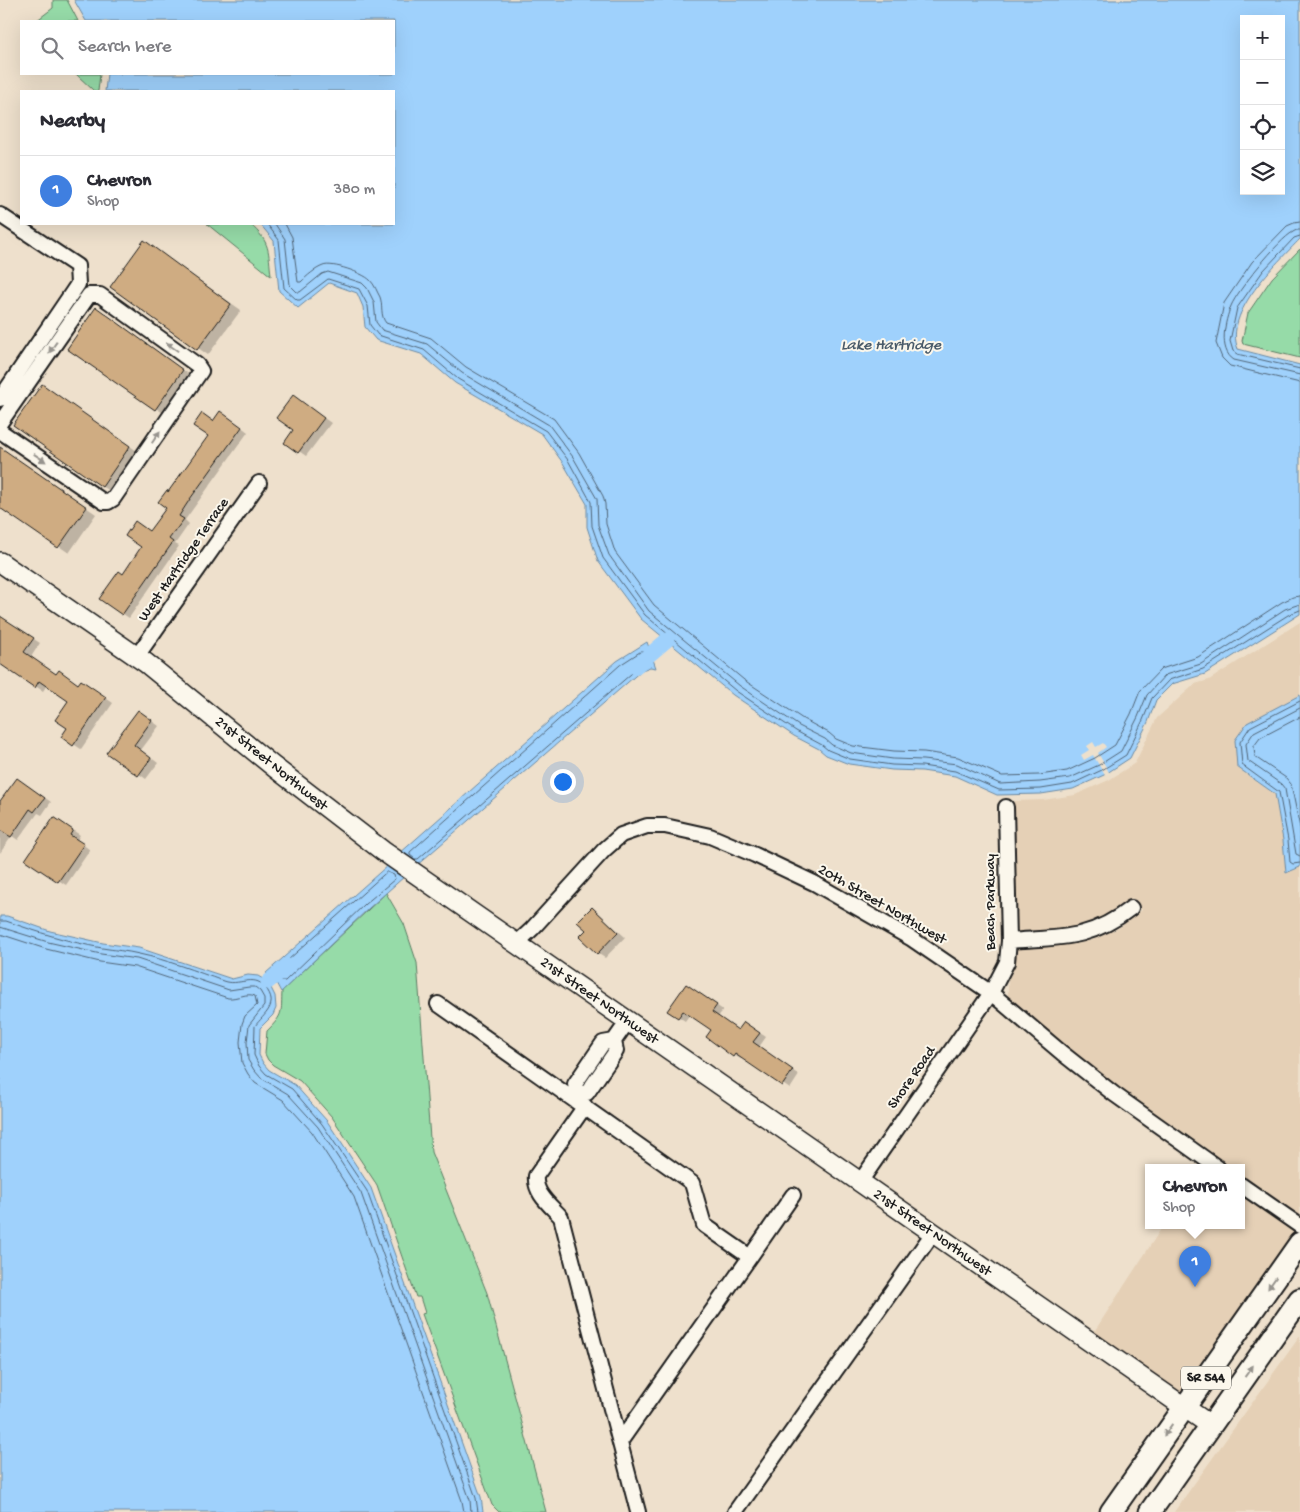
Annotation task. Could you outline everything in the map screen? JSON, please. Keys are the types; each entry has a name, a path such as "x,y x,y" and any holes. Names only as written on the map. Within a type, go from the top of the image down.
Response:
{"main road":[{"name":"SR 544","path":"1111,1512 1300,1243"},
{"name":"SR 544","path":"1150,1512 1300,1299"}],"street":[{"path":"0,215 77,266 78,284 0,399"},
{"path":"0,423 89,295 100,295 197,365 201,371 113,499 108,502 104,502 0,431"},
{"name":"West Hartridge Terrace","path":"137,656 259,482"},
{"name":"21st Street Northwest","path":"0,562 137,656 274,768 422,880 517,943 1210,1425"},
{"name":"Beach Parkway","path":"991,993 1007,962 1009,942 1006,807"},
{"name":"20th Street Northwest","path":"517,943 604,850 621,835 647,826 666,826 690,831 731,844 814,883 912,939 991,993 1114,1094 1212,1164"},
{"path":"1009,942 1078,936 1114,922 1131,908"},
{"name":"Shore Road","path":"860,1182 991,993"},
{"path":"438,1004 575,1096 585,1106 692,1183 704,1225 750,1257"},
{"path":"575,1096 575,1084 603,1043 614,1041 628,1021"},
{"path":"575,1096 587,1092 616,1051 614,1041"},
{"path":"598,1051 610,1059"},
{"path":"585,1106 536,1176 536,1183 537,1190 561,1217 638,1512"},
{"path":"1245,1188 1300,1226"},
{"path":"620,1442 793,1195"},
{"path":"735,1512 933,1233"}],"shaded area":[{"path":"1300,622 1300,695 1277,708 1237,767 1275,794 1283,840 1286,873 1300,867 1300,1217 1245,1179 1245,1164 1225,1164 1210,1154 1211,1152 1067,1048 1008,997 1008,980 1015,966 1016,949 1093,940 1119,928 1142,910 1132,898 1109,915 1076,928 1017,933 1014,801 1043,800 1075,795 1109,780 1135,763 1157,718 1195,684 1209,680"},
{"path":"1245,1197 1295,1231 1179,1395 1092,1335 1161,1229 1245,1229"},
{"path":"1300,1336 1300,1512 1174,1512"}],"green space":[{"path":"53,0 67,0 77,20 37,20 53,8"},
{"path":"77,75 100,75 98,90 93,90"},
{"path":"208,225 251,225 262,236 267,247 271,276"},
{"path":"1300,249 1300,358 1243,344 1248,313 1272,278"},
{"path":"386,893 404,924 417,963 431,1152 487,1293 546,1512 499,1512 492,1505 422,1314 425,1313 420,1297 416,1297 377,1185 332,1117 300,1081 273,1065 265,1054 267,1031 279,1017 282,991"}],"water":[{"name":"Lake Hartridge","path":"74,0 1300,0 1300,239 1278,261 1255,290 1238,320 1235,335 1238,349 1300,365 1300,614 1205,674 1172,684 1156,700 1148,722 1130,758 1104,775 1073,789 1041,794 997,795 955,776 849,764 826,755 733,695 641,619 598,561 587,527 587,504 563,463 542,434 455,383 421,354 376,340 365,327 363,307 357,293 329,283 298,308 279,291 274,241 261,225 395,225 395,90 105,90 107,75 395,75 395,20 85,20"},
{"path":"647,642 656,668 650,667 642,670 416,866 399,854 617,661"},
{"path":"1300,695 1300,867 1286,873 1283,840 1275,794 1237,767 1235,740 1247,723"},
{"path":"388,865 405,876 281,992 274,979 266,973"},
{"path":"0,916 7,916 50,931 103,943 139,948 232,979 248,975 258,976 268,982 275,996 276,1008 273,1015 260,1028 259,1055 269,1070 295,1085 327,1121 371,1188 481,1497 483,1512 0,1512"}],"pier":[{"path":"1093,742 1096,747 1103,743 1106,747 1098,753 1110,774 1106,777 1093,755 1084,760 1081,755 1089,750 1087,746"}],"building":[{"path":"144,240 231,304 197,350 110,287"},
{"path":"96,307 183,370 155,410 67,349"},
{"path":"42,384 130,446 102,487 13,425"},
{"path":"293,395 324,418 298,453 284,443 293,430 276,418"},
{"path":"220,411 242,427 179,516 184,519 169,539 173,542 122,615 99,599 119,571 123,574 141,547 125,536 135,521 149,531 166,508 158,502 167,490 168,492 208,436 193,426 202,413 213,421"},
{"path":"0,447 87,507 58,548 0,508"},
{"path":"0,616 34,638 24,652 56,674 59,670 78,684 81,680 106,697 73,746 61,737 67,728 55,720 68,701 39,681 35,688 0,664"},
{"path":"138,710 152,720 134,745 151,758 138,776 106,753"},
{"path":"17,778 45,798 34,812 30,809 11,837 0,830 0,801"},
{"path":"54,817 73,830 70,835 84,844 58,882 25,860"},
{"path":"592,907 618,932 597,954 579,937 586,930 577,922"},
{"path":"686,984 717,1005 712,1012 738,1030 744,1022 760,1033 753,1042 793,1070 782,1086 735,1054 733,1057 706,1037 711,1030 683,1011 678,1018 667,1011"}],"waterway":[{"path":"635,667 667,640"},
{"path":"268,982 288,966"}],"place":[{"name":"Chevron","path":"1195,1287"}]}
